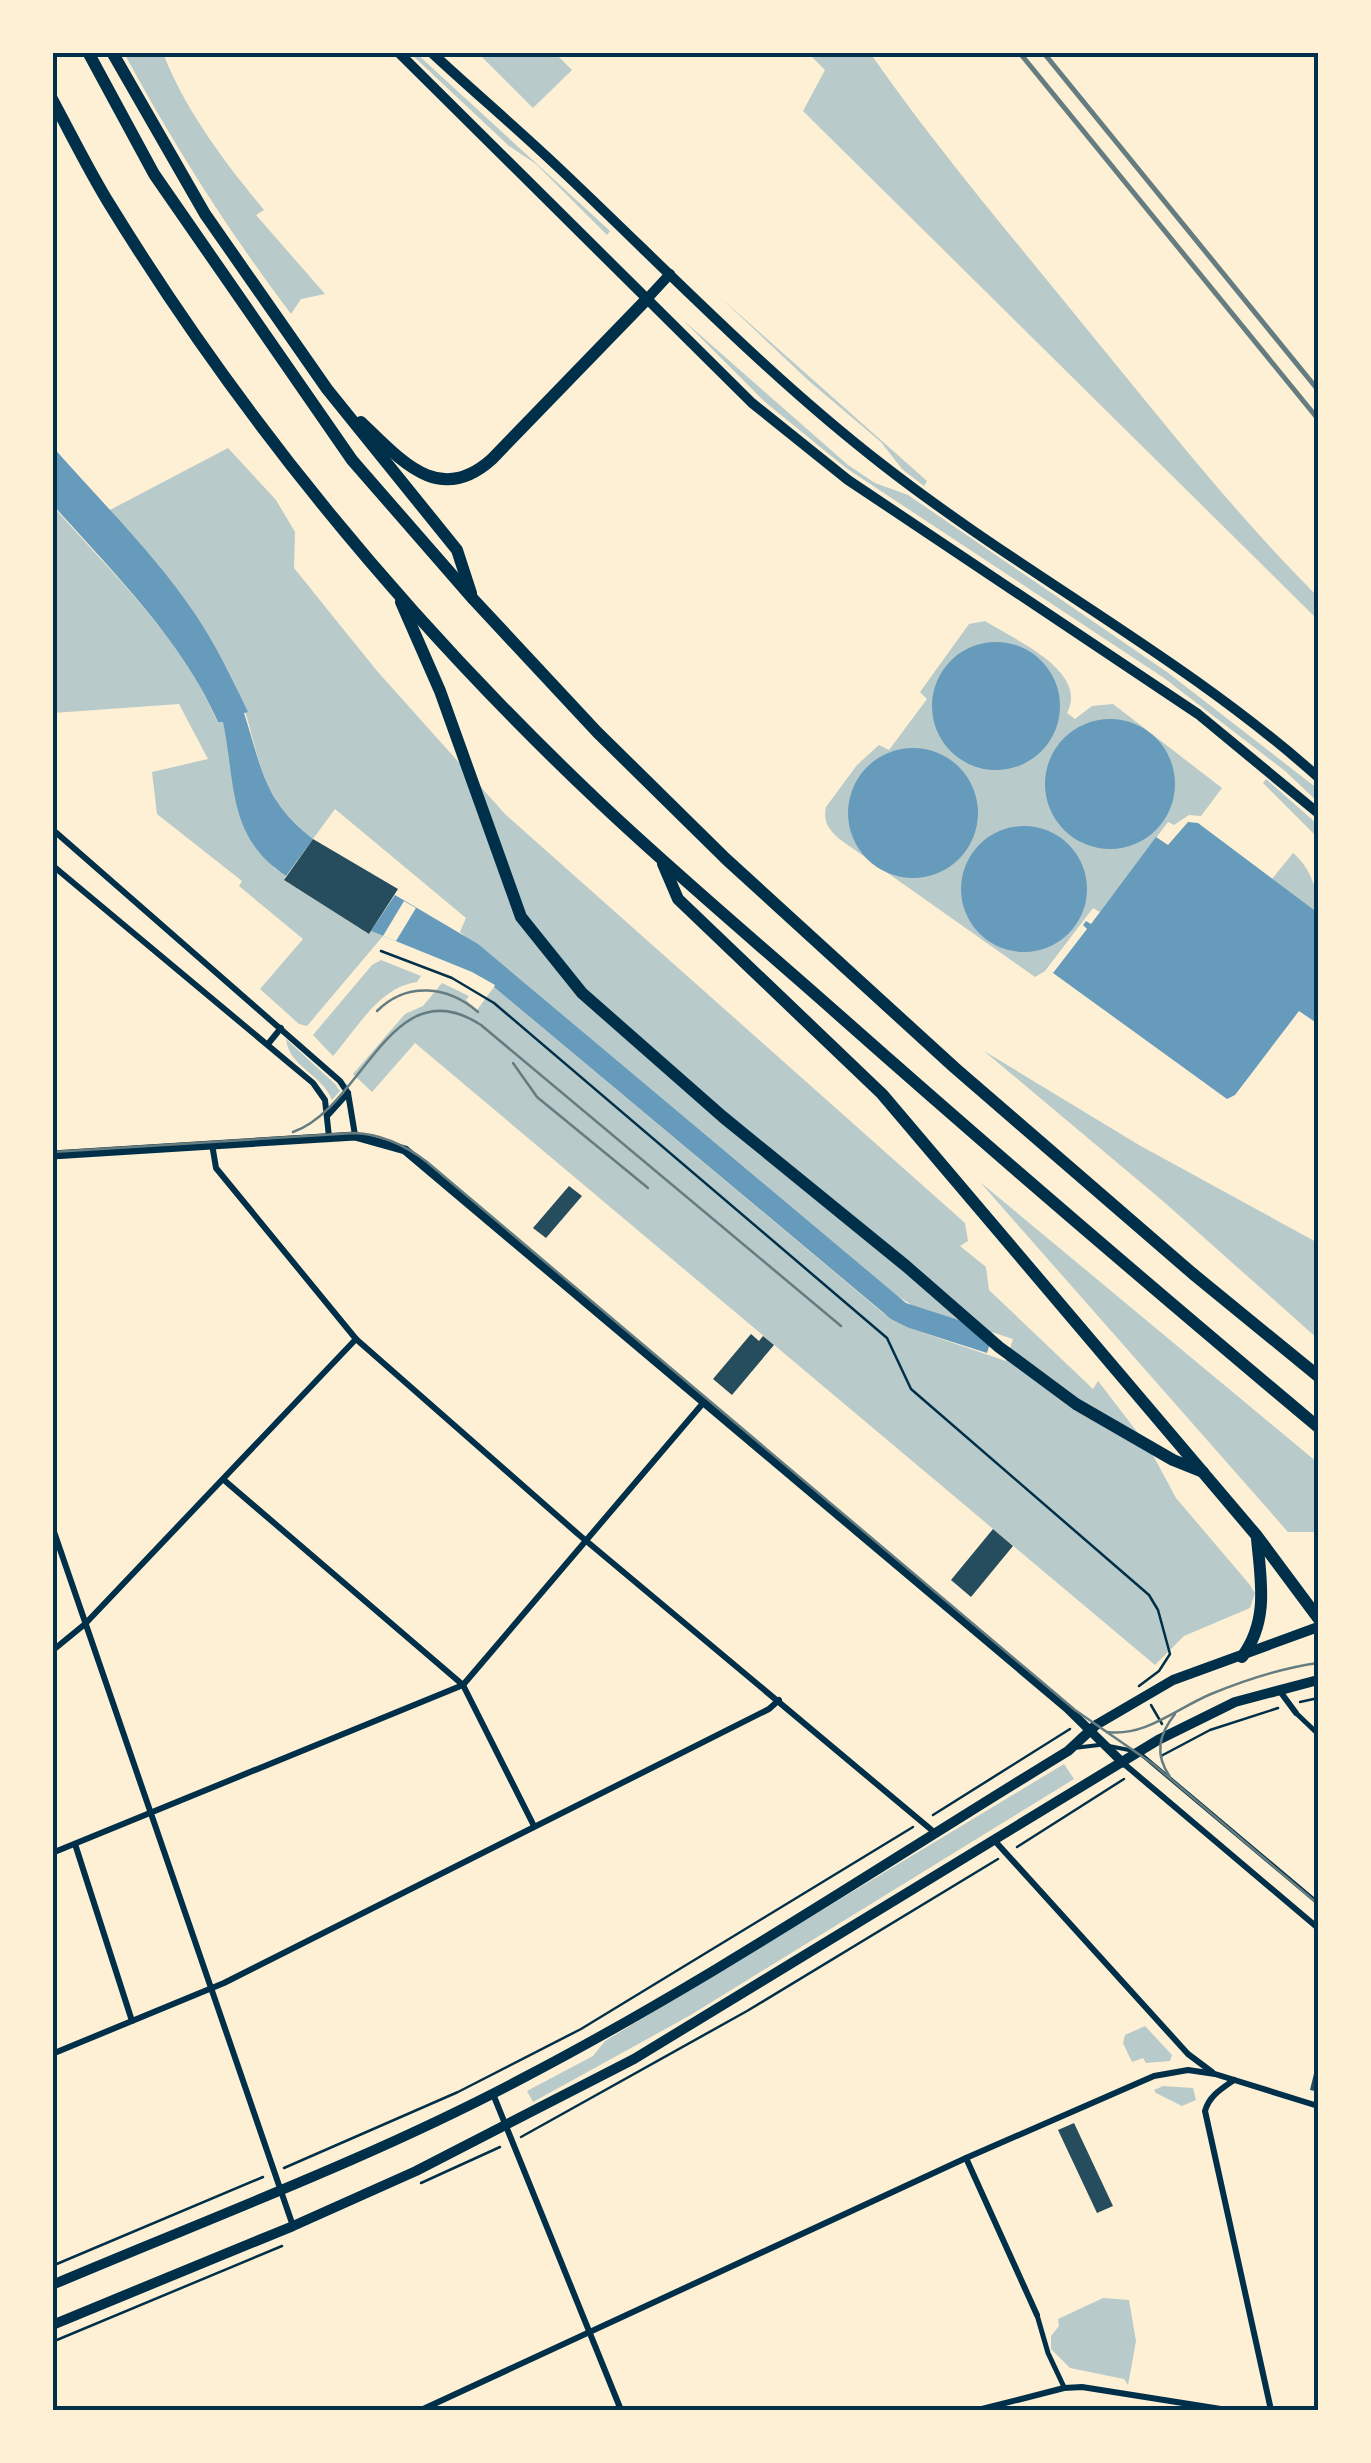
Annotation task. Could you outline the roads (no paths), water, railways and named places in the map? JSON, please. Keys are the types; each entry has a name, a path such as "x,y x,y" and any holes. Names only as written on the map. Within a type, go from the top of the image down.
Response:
{"highway":[{"path":"88,52 154,174 244,308 352,460 474,600 597,732 726,858 955,1068 1318,1376"},
{"path":"112,52 205,214 327,389 457,550 474,600"},
{"path":"52,98 109,203 198,337 301,479 432,631 595,798 660,857 1150,1286 1318,1427"},
{"path":"327,389 404,463 432,477 450,481 466,478 492,458 646,300"},
{"path":"396,589 440,691 521,917 582,993 999,1347 1076,1404 1172,1460 1204,1472"},
{"path":"660,857 678,899 882,1094 1204,1472 1318,1618"},
{"path":"1242,1657 1250,1646 1262,1606 1257,1536"}],"main road":[{"path":"398,52 752,403 840,474 1139,672 1250,754 1318,813"},
{"path":"432,52 814,408 881,464 1018,562 1163,658 1272,736 1318,776"},
{"path":"646,300 670,274"},
{"path":"52,2286 279,2191 493,2094 725,1963 1072,1748 1091,1730 1173,1680 1318,1628"},
{"path":"52,2325 292,2226 506,2126 634,2059 1168,1734 1235,1702 1318,1680"}],"street":[{"path":"52,829 340,1082 348,1093 356,1136"},
{"path":"52,865 321,1091 329,1137"},
{"path":"268,1044 280,1028"},
{"path":"327,1116 348,1093"},
{"path":"52,1155 356,1136 389,1143 418,1158 1318,1928"},
{"path":"212,1144 216,1168 356,1340 586,1541 934,1832"},
{"path":"52,1651 85,1624 356,1340"},
{"path":"52,1854 463,1684 705,1400"},
{"path":"224,1480 463,1684 534,1826"},
{"path":"52,1526 292,2226"},
{"path":"1278,1690 1318,1734"},
{"path":"52,2054 210,1989 779,1700"},
{"path":"994,1840 1188,2054 1214,2074"},
{"path":"75,1844 132,2021"},
{"path":"421,2410 966,2158 1154,2076 1188,2070 1214,2074 1318,2106"},
{"path":"1234,2080 1216,2092 1207,2102 1205,2112 1270,2410"},
{"path":"493,2094 620,2410"},
{"path":"966,2158 1038,2315 1064,2388"},
{"path":"978,2410 1064,2388 1104,2390 1227,2410"}],"lane":[{"path":"1072,1748 1105,1745 1138,1752 1318,1903"}],"water":[{"path":"52,446 164,572 218,652 248,712 244,713 274,797 313,839 286,876 267,861 244,826 237,808 223,722 218,722 186,663 121,581 53,505"},
{"path":"996,642 1020,647 1041,661 1055,682 1060,706 1055,730 1041,751 1020,765 996,770 972,765 951,751 937,730 932,706 937,682 951,661 972,647"},
{"path":"1110,719 1135,724 1156,738 1170,759 1175,784 1170,809 1156,830 1135,844 1110,849 1085,844 1064,830 1050,809 1045,784 1050,759 1064,738 1085,724"},
{"path":"913,748 938,753 959,767 973,788 978,813 973,838 959,859 938,873 913,878 888,873 867,859 853,838 848,813 853,788 867,767 888,753"},
{"path":"1188,822 1198,823 1318,913 1318,1024 1299,1011 1235,1095 1227,1099 1053,973 1087,929 1083,925 1086,921 1091,924 1156,837 1168,845"},
{"path":"1024,826 1048,830 1069,844 1083,865 1087,889 1083,913 1069,934 1048,948 1024,952 1000,948 979,934 965,913 961,889 965,865 979,844 1000,830"},
{"path":"395,895 478,944 906,1303 989,1330 993,1334 987,1353 891,1319 495,985 371,931"}],"tram line":[{"path":"377,1011 401,995 428,990 454,997 478,1012"},
{"path":"293,1132 318,1118 401,1026 424,1013 450,1012 481,1025 841,1326"},
{"path":"513,1063 537,1097 648,1188"},
{"path":"52,1152 354,1133 384,1138 410,1150 1075,1710 1153,1764 1318,1904"},
{"path":"1107,1732 1148,1726 1237,1684 1318,1663"},
{"path":"1170,1777 1160,1744 1175,1714"}],"railway":[{"path":"1019,52 1318,419"},
{"path":"1043,52 1318,390"}]}
